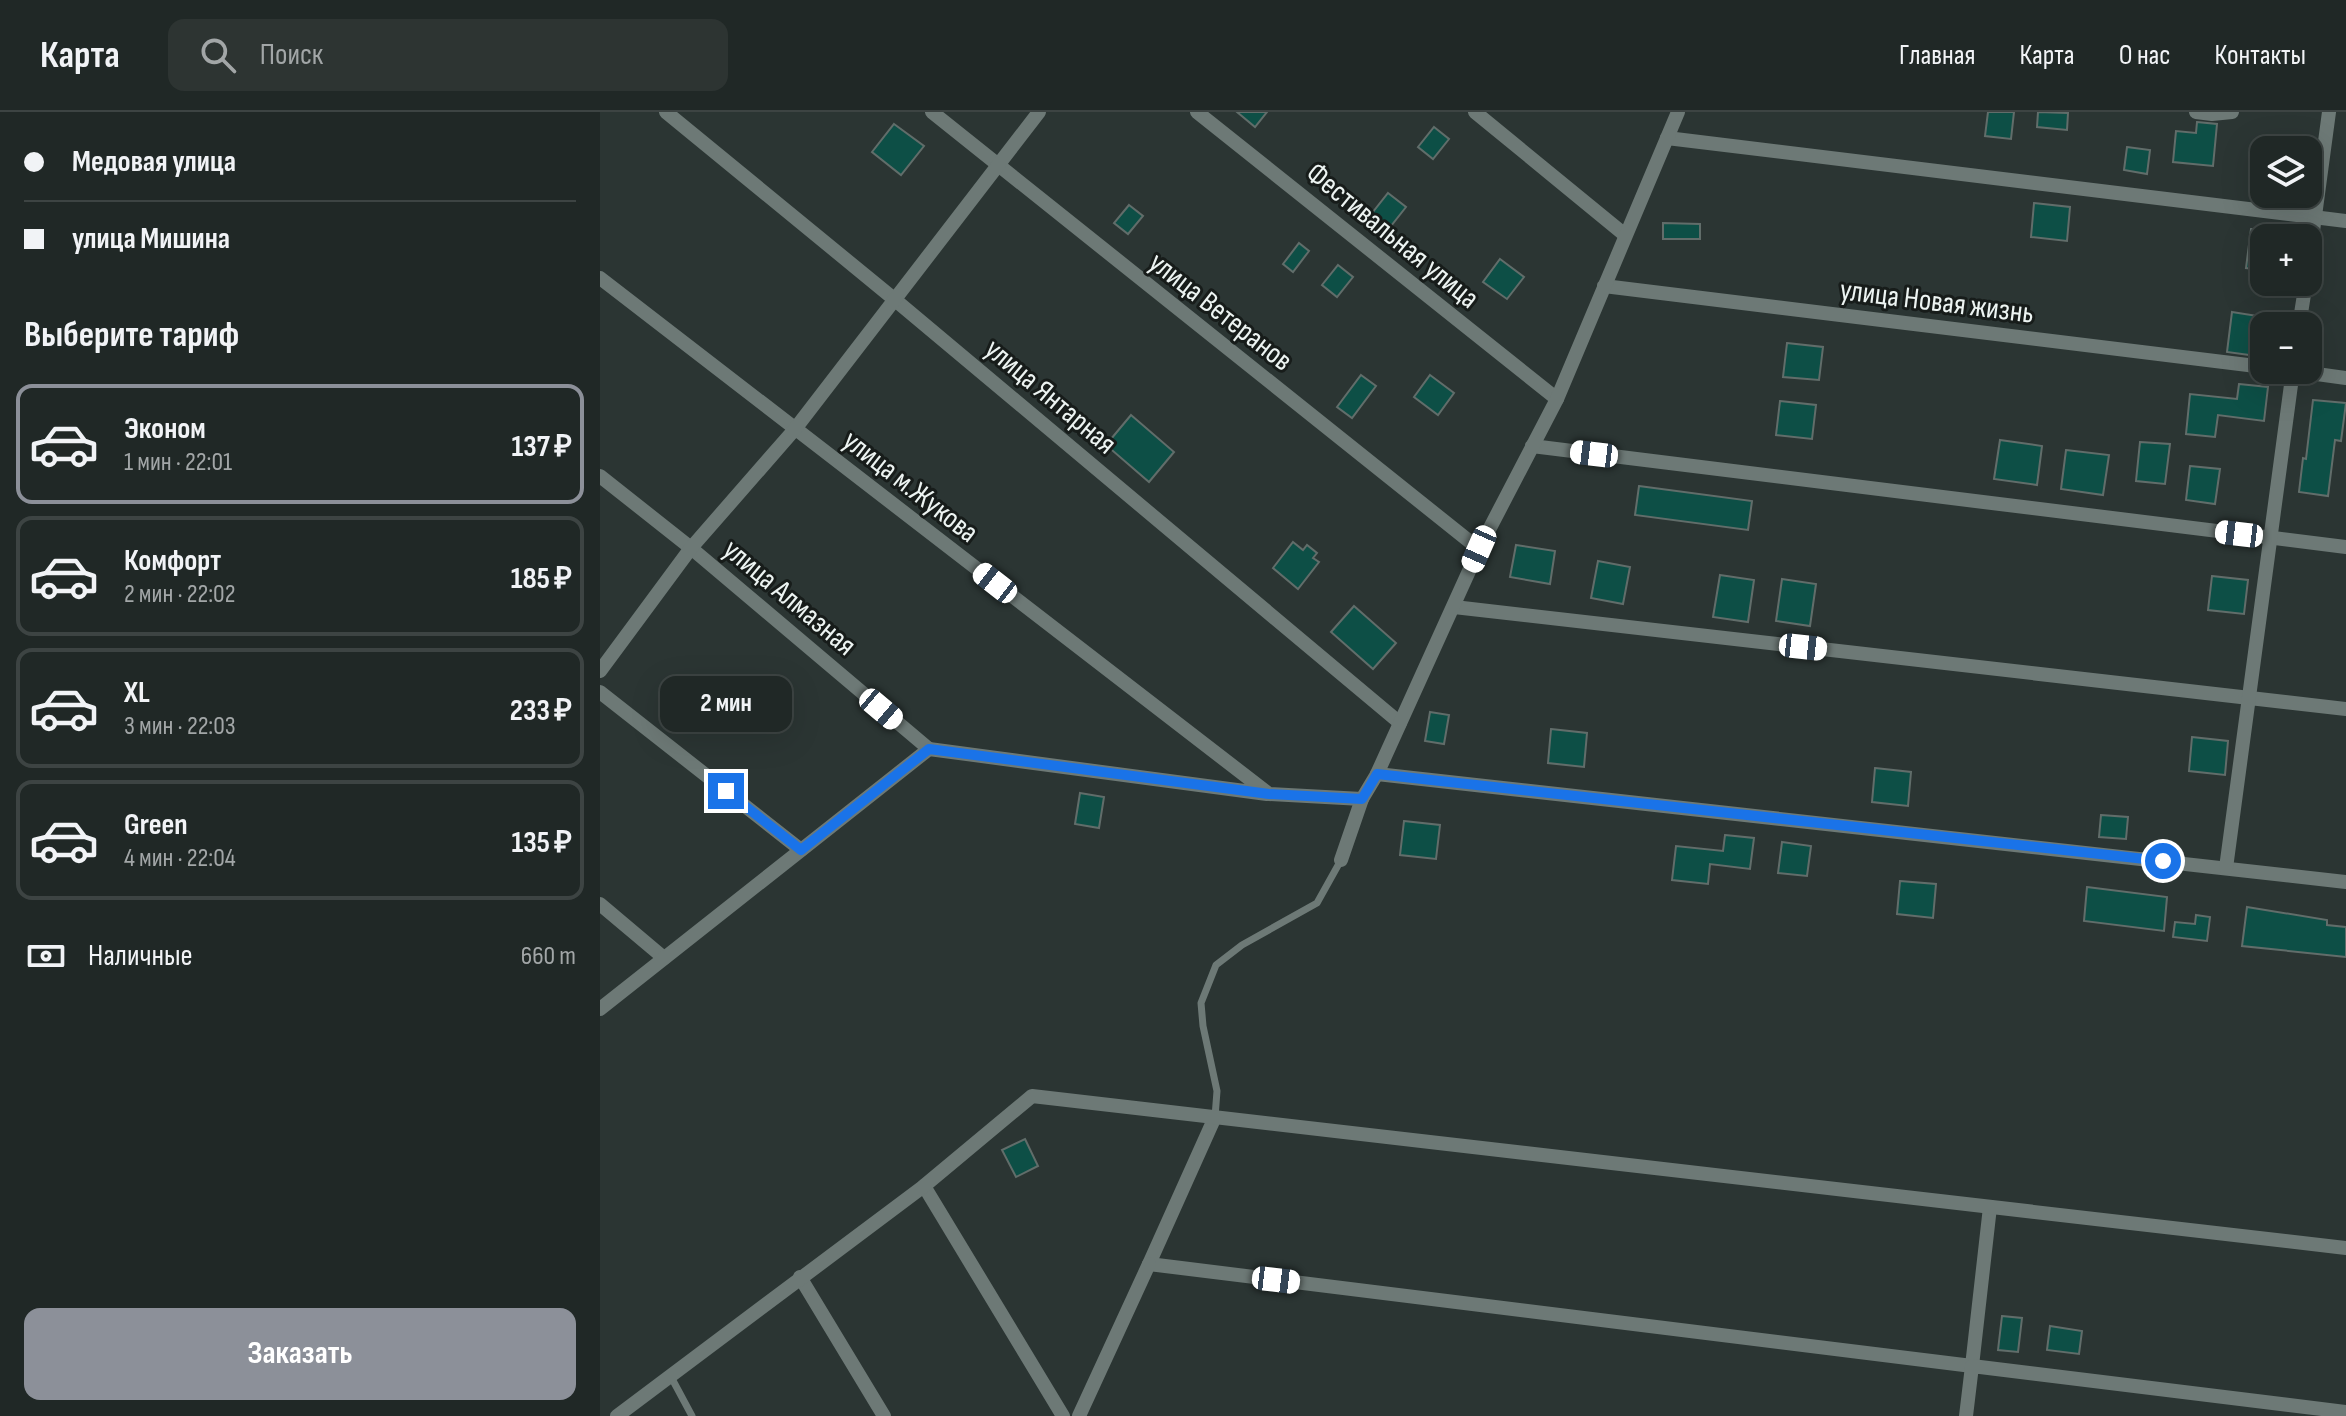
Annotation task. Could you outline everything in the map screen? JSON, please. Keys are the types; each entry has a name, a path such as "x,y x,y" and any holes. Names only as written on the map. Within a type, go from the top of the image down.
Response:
{"street":[{"name":"улица Янтарная","path":"666,112 1400,723"},
{"name":"улица Ветеранов","path":"932,112 1479,549"},
{"path":"600,671 691,548 795,429 1039,112"},
{"name":"Фестивальная улица","path":"1197,112 1557,399"},
{"path":"1475,112 1625,235"},
{"path":"1341,860 1362,799 1377,774 1479,549 1557,399 1678,112"},
{"path":"2196,112 2232,112"},
{"path":"2314,224 2329,112"},
{"path":"1667,138 2346,221"},
{"name":"улица м.Жукова","path":"600,278 1269,794"},
{"name":"улица Новая жизнь","path":"1604,286 2250,365"},
{"path":"2322,375 2346,378"},
{"path":"2226,868 2289,384"},
{"path":"1532,446 2346,547"},
{"name":"улица Алмазная","path":"600,476 691,548 929,749"},
{"path":"1454,607 2346,709"},
{"path":"600,692 801,850"},
{"path":"600,1009 929,749 1269,794 1362,799"},
{"path":"1377,774 2346,882"},
{"path":"600,904 664,958"},
{"path":"617,1416 924,1186 1032,1096 2346,1248"},
{"path":"1079,1416 1215,1117"},
{"path":"924,1186 1063,1416"},
{"path":"1966,1416 1990,1207"},
{"path":"1149,1264 2346,1412"},
{"path":"800,1277 884,1416"}],"lane":[{"path":"1215,1117 1217,1091 1201,1003 1216,965 1242,945 1317,903 1341,860"},
{"path":"670,1375 692,1416"}],"building":[{"path":"1237,112 1267,112 1255,127"},
{"path":"1988,112 2014,112 2011,139 1985,136"},
{"path":"2038,112 2068,113 2067,130 2037,127"},
{"path":"2197,122 2217,124 2213,166 2173,162 2176,131 2196,133"},
{"path":"894,124 924,146 901,175 872,152"},
{"path":"1434,127 1449,139 1433,159 1418,147"},
{"path":"2127,147 2150,150 2147,174 2124,170"},
{"path":"1388,193 1406,207 1383,236 1365,222"},
{"path":"2034,203 2070,207 2067,241 2031,237"},
{"path":"1129,205 1143,216 1128,234 1114,223"},
{"path":"1663,223 1700,224 1700,239 1663,239"},
{"path":"2250,237 2250,268 2246,268"},
{"path":"1299,243 1309,251 1293,272 1283,264"},
{"path":"1500,259 1524,277 1507,299 1483,282"},
{"path":"1338,265 1353,277 1337,297 1322,285"},
{"path":"2232,312 2250,315 2250,355 2227,352"},
{"path":"1787,343 1823,347 1819,380 1783,377"},
{"path":"1361,375 1376,386 1352,418 1337,407"},
{"path":"1430,375 1454,393 1438,415 1414,397"},
{"path":"2239,384 2268,387 2264,421 2218,415 2215,437 2186,434 2190,394 2237,399"},
{"path":"2313,400 2346,403 2341,441 2335,440 2328,496 2299,492"},
{"path":"1780,401 1816,405 1812,439 1776,435"},
{"path":"1131,415 1174,452 1149,482 1106,445"},
{"path":"2000,440 2042,446 2037,485 1994,479"},
{"path":"2140,442 2170,444 2165,484 2136,481"},
{"path":"2066,450 2109,455 2103,495 2061,489"},
{"path":"2190,466 2220,469 2215,504 2186,500"},
{"path":"1639,486 1752,501 1748,530 1635,515"},
{"path":"1293,542 1303,550 1307,545 1317,553 1313,558 1319,562 1298,589 1273,568"},
{"path":"1516,545 1555,551 1550,584 1510,577"},
{"path":"1598,561 1630,567 1623,604 1591,598"},
{"path":"1720,575 1754,580 1748,622 1713,617"},
{"path":"2212,576 2248,580 2244,614 2208,610"},
{"path":"1782,579 1816,584 1810,626 1776,621"},
{"path":"1354,606 1396,643 1373,669 1331,632"},
{"path":"1430,712 1449,715 1444,744 1425,741"},
{"path":"1551,729 1587,733 1584,767 1548,763"},
{"path":"2192,737 2228,741 2225,775 2189,771"},
{"path":"1875,768 1911,772 1908,806 1872,802"},
{"path":"1080,793 1104,797 1099,828 1075,824"},
{"path":"2101,815 2128,817 2126,839 2099,837"},
{"path":"1404,821 1440,825 1436,859 1400,855"},
{"path":"1725,835 1754,838 1750,869 1710,864 1708,884 1672,880 1676,846 1723,851"},
{"path":"1782,842 1811,846 1807,876 1778,873"},
{"path":"1900,881 1936,884 1933,918 1897,914"},
{"path":"2087,887 2167,897 2164,931 2084,921"},
{"path":"2247,907 2327,920 2327,925 2346,927 2346,957 2242,946"},
{"path":"2196,915 2210,917 2207,941 2173,937 2175,922 2195,924"},
{"path":"1025,1139 1038,1166 1016,1177 1002,1150"},
{"path":"2002,1316 2022,1318 2018,1352 1998,1350"},
{"path":"2050,1326 2082,1331 2079,1354 2047,1350"}],"route":[{"path":"726,791 801,850 929,749 1300,796 1362,799 1377,774 2163,861"}]}
